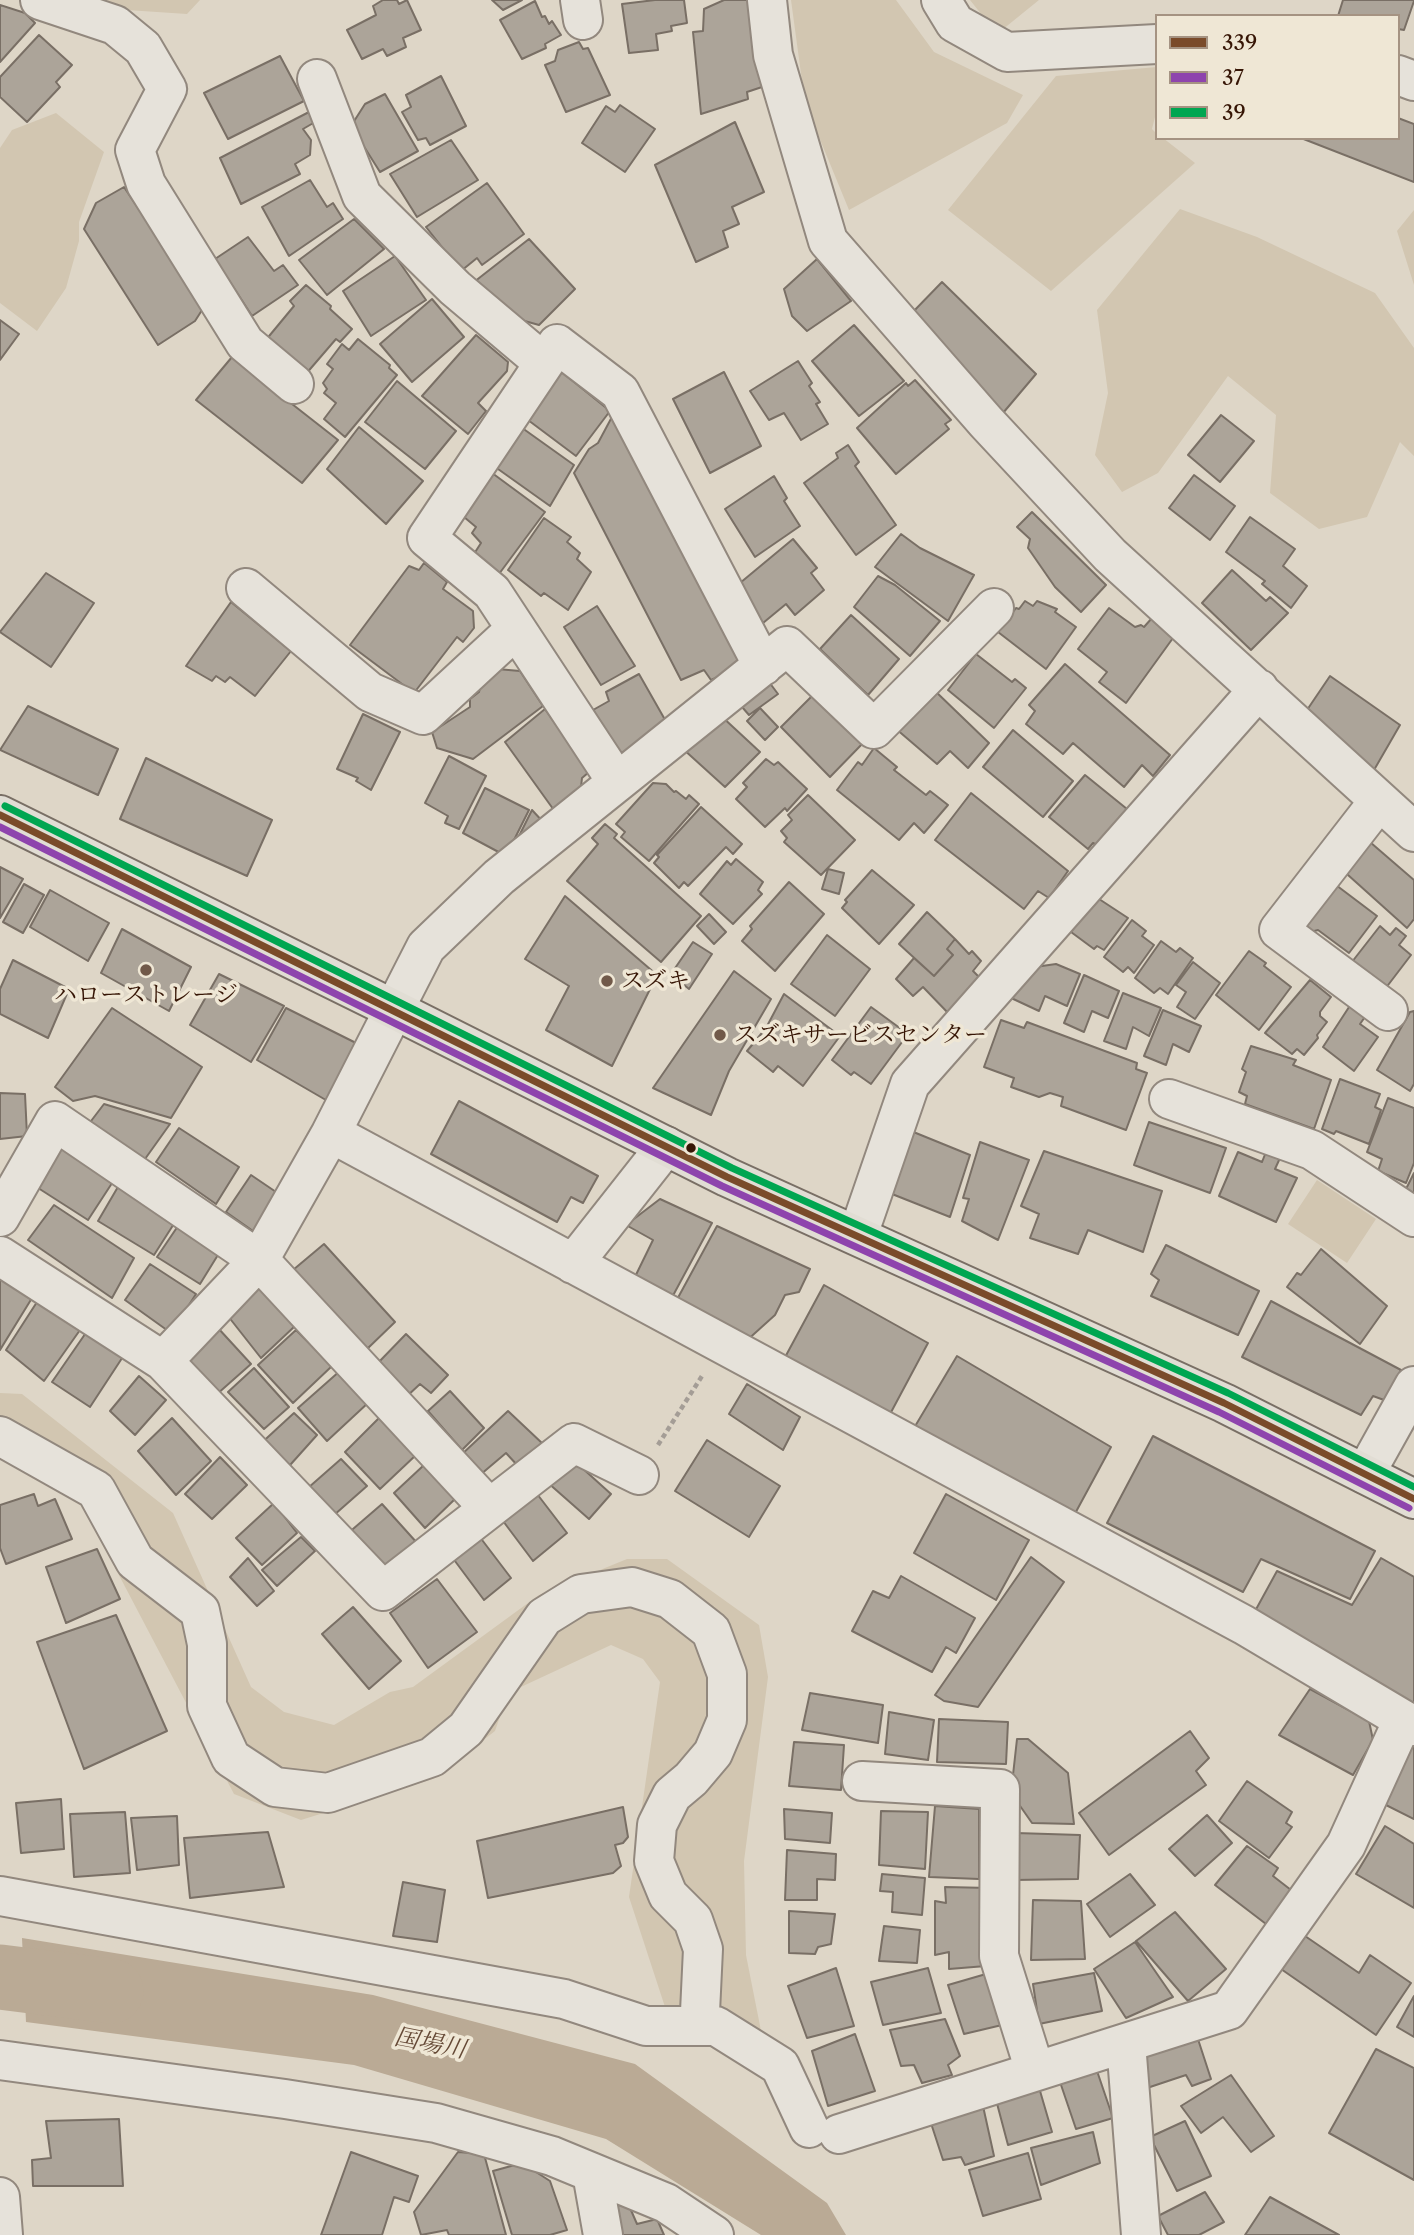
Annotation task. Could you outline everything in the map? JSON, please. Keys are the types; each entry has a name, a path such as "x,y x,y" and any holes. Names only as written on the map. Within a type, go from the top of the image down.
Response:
{"highway":[{"path":"0,815 727,1177 1224,1403 1414,1499"}],"street":[{"path":"40,0 115,25 143,48 167,89 135,150 146,184 245,344 294,384"},
{"path":"767,0 773,55 828,241 986,422 1110,555 1414,832"},
{"path":"941,0 955,23 1007,52 1155,44"},
{"path":"317,79 362,195 455,288 544,363"},
{"path":"617,782 492,592 427,538 557,344 620,392 763,666"},
{"path":"246,589 370,692 423,715 516,629"},
{"path":"163,1361 259,1260 331,1133 426,947 499,877 787,646 874,729 995,608"},
{"path":"858,1236 910,1084 1259,689"},
{"path":"1379,801 1279,930 1388,1011"},
{"path":"1169,1099 1312,1150 1414,1217"},
{"path":"0,1217 55,1121 259,1260 489,1508"},
{"path":"0,1895 564,1999 646,2026 716,2026 779,2066 824,2131 1035,2071 1229,2010 1346,1845 1409,1723 1244,1625 331,1133"},
{"path":"573,1264 666,1146"},
{"path":"0,1256 163,1361 383,1591 574,1443 639,1475"},
{"path":"1365,1474 1414,1386"},
{"path":"0,1436 96,1490 135,1561 200,1611 207,1644 207,1706 231,1758 275,1787 328,1793 432,1757 466,1729 544,1617 582,1594 632,1587 670,1599 711,1631 727,1674 727,1720 713,1753 673,1795 657,1825 654,1861 668,1895 693,1920 703,1949 700,2012"},
{"path":"862,1781 1000,1789 999,1956 1035,2071"},
{"path":"1126,2043 1141,2235"},
{"path":"0,2060 285,2099 436,2123 552,2156 666,2203 714,2235"},
{"path":"592,2173 603,2235"},
{"path":"0,2197 3,2235"}],"path":[{"path":"639,1475 722,1344"}],"shaded area":[{"path":"100,0 200,0 187,14 127,10"},
{"path":"791,0 896,0 934,52 1023,95 1007,123 849,210 805,103"},
{"path":"970,0 1039,0 997,34"},
{"path":"1155,67 1155,117 1152,129 1155,132 1155,140 1166,140 1195,163 1051,291 948,210 1056,76"},
{"path":"56,113 104,152 79,222 79,241 66,288 37,331 0,303 0,148 12,130"},
{"path":"1180,209 1257,237 1375,293 1414,348 1414,456 1400,442 1367,517 1319,529 1270,493 1276,415 1228,376 1158,473 1122,492 1095,455 1108,393 1097,310"},
{"path":"1414,210 1414,285 1397,231"},
{"path":"1317,1180 1376,1219 1347,1263 1288,1224"},
{"path":"0,1393 22,1394 173,1513 251,1687 284,1712 334,1725 390,1692 413,1687 539,1595 627,1559 667,1559 759,1625 768,1677 744,1861 746,1955 763,2041 666,2010 629,1897 660,1682 643,1659 611,1645 508,1693 495,1731 433,1779 301,1820 234,1794 70,1482 0,1442"}],"water":[{"path":"22,1938 373,1995 635,2064 827,2203 846,2235 761,2235 606,2139 354,2065 26,2022"}],"building":[{"path":"383,0 397,0 399,4 407,0 421,30 403,38 406,47 387,56 383,49 362,59 347,30 376,15 373,6"},
{"path":"492,0 522,0 503,10"},
{"path":"684,0 687,23 671,26 672,31 656,34 658,50 629,53 622,4"},
{"path":"724,0 754,0 762,87 747,92 748,99 701,114 693,32 703,31 704,9"},
{"path":"1343,0 1414,0 1404,30 1400,29 1400,14 1339,14"},
{"path":"535,1 542,17 545,16 549,24 552,21 561,35 545,44 546,48 522,59 500,20"},
{"path":"0,5 25,13 35,23 0,62"},
{"path":"39,35 72,65 56,82 60,87 27,122 0,97 0,77"},
{"path":"579,42 583,49 588,48 610,95 566,112 545,65 555,61 558,50"},
{"path":"280,56 304,101 228,139 204,93"},
{"path":"441,76 466,126 430,145 426,138 418,140 402,112 411,107 406,95"},
{"path":"385,94 418,151 380,172 351,126 365,104"},
{"path":"620,105 655,129 625,172 582,143 606,106 615,112"},
{"path":"309,112 315,122 303,129 311,140 310,155 295,164 300,174 241,204 220,158"},
{"path":"1400,119 1414,124 1414,182 1306,140 1400,140"},
{"path":"735,122 764,192 732,207 739,224 723,231 728,247 696,262 655,165"},
{"path":"451,140 478,180 417,217 390,174"},
{"path":"310,180 327,207 333,203 343,219 289,256 262,207"},
{"path":"487,183 524,234 482,265 477,258 461,271 426,227"},
{"path":"124,187 204,307 195,321 158,345 84,229 96,203"},
{"path":"354,219 384,249 327,295 299,260"},
{"path":"248,237 274,271 283,265 298,285 252,316 215,259"},
{"path":"529,239 575,289 539,325 521,320 474,282"},
{"path":"395,256 426,300 371,336 343,291"},
{"path":"817,259 851,301 807,331 792,316 784,289"},
{"path":"942,282 1036,374 1003,413 910,315"},
{"path":"306,285 331,306 330,309 352,329 340,342 336,339 305,375 265,341 294,306 290,301"},
{"path":"432,299 464,337 412,382 380,344"},
{"path":"0,320 19,334 0,360"},
{"path":"854,325 904,381 859,416 812,361"},
{"path":"476,335 508,362 507,371 478,403 486,411 468,434 422,396"},
{"path":"358,339 390,365 389,368 397,375 345,437 324,419 336,403 324,393 327,389 323,383 333,369 327,364 342,344 349,350"},
{"path":"232,357 338,440 302,483 196,400"},
{"path":"798,361 812,383 809,386 820,402 816,404 828,424 801,440 784,413 769,420 750,391"},
{"path":"724,372 761,446 710,473 673,399"},
{"path":"555,373 563,373 610,411 576,456 524,417"},
{"path":"915,380 951,420 945,424 949,429 896,474 857,428 906,383 908,386"},
{"path":"397,381 456,431 425,469 365,422"},
{"path":"613,415 744,662 739,668 711,680 704,670 681,680 574,473 589,449 598,443"},
{"path":"1221,415 1254,441 1220,482 1188,455"},
{"path":"518,425 574,465 550,506 491,464"},
{"path":"359,427 423,481 386,524 327,469"},
{"path":"848,445 859,462 855,466 896,525 856,555 804,483 838,458 836,453"},
{"path":"488,470 545,512 496,578 472,557 481,543 472,533 476,527 464,517 467,513 462,507"},
{"path":"1194,475 1235,506 1210,540 1169,508"},
{"path":"774,476 787,498 784,501 800,526 755,557 725,509"},
{"path":"1032,512 1106,585 1081,612 1055,587 1028,548 1030,539 1017,527"},
{"path":"1250,517 1295,549 1283,566 1307,586 1291,608 1262,584 1265,581 1226,552"},
{"path":"544,518 571,537 567,542 580,553 577,559 591,572 568,610 544,593 541,596 508,570"},
{"path":"901,534 920,548 974,575 948,621 875,567"},
{"path":"793,539 817,568 811,573 824,590 795,615 786,604 763,623 734,588"},
{"path":"424,563 447,582 443,589 473,611 474,628 463,642 457,637 414,693 350,645 409,566 419,570"},
{"path":"1232,570 1266,601 1270,597 1288,613 1251,650 1202,603"},
{"path":"46,573 94,603 51,667 0,632"},
{"path":"878,576 895,585 940,621 910,656 854,607"},
{"path":"1025,601 1033,606 1037,601 1057,609 1055,612 1076,627 1046,669 998,632 1016,608 1019,609"},
{"path":"231,602 291,651 255,696 230,677 225,682 216,676 212,681 186,666"},
{"path":"597,606 635,666 601,685 564,627"},
{"path":"1109,608 1135,627 1144,627 1152,618 1173,638 1126,703 1099,682 1107,672 1078,649"},
{"path":"851,615 899,659 868,695 820,649"},
{"path":"976,654 1012,682 1015,679 1026,688 994,728 948,690"},
{"path":"1065,664 1170,755 1153,776 1142,765 1124,787 1073,743 1063,754 1026,724 1035,711 1029,705"},
{"path":"497,669 520,671 543,706 473,759 437,748 432,732 470,707 470,699"},
{"path":"639,674 668,725 637,752 620,752 593,710 609,701 606,692"},
{"path":"1330,676 1400,725 1374,770 1307,710"},
{"path":"766,678 778,694 749,715 736,700"},
{"path":"933,689 989,743 968,768 950,751 937,764 895,728"},
{"path":"815,693 865,741 830,777 781,727"},
{"path":"28,706 118,749 98,795 0,750"},
{"path":"760,708 778,727 765,740 747,721"},
{"path":"545,709 589,772 582,778 580,796 556,813 505,742"},
{"path":"363,714 400,732 371,790 356,781 358,778 337,769"},
{"path":"719,714 760,752 725,787 682,748"},
{"path":"1013,730 1073,781 1043,817 983,767"},
{"path":"874,748 897,767 894,770 926,795 930,791 948,805 924,833 914,823 899,840 837,790 858,762 862,765"},
{"path":"449,756 486,776 459,829 445,823 448,816 425,803"},
{"path":"146,758 272,820 247,876 120,819"},
{"path":"766,759 774,765 778,762 807,789 787,811 785,808 765,827 736,799 747,787 743,783"},
{"path":"1085,775 1127,809 1115,823 1119,828 1101,847 1093,843 1088,849 1049,817"},
{"path":"653,783 666,784 674,792 686,799 689,795 699,804 649,861 621,837 625,832 616,824"},
{"path":"485,788 529,810 506,856 463,833"},
{"path":"971,793 1068,871 1049,898 1038,891 1024,909 935,840"},
{"path":"808,795 855,840 821,875 784,842 787,838 781,831 792,820 788,815"},
{"path":"701,807 742,844 733,854 726,847 688,886 684,882 679,888 654,863 659,857 657,855"},
{"path":"532,810 545,824 516,842"},
{"path":"605,824 617,834 614,838 701,916 661,962 567,881 598,844 592,838"},
{"path":"1363,836 1414,880 1414,919 1407,928 1338,866"},
{"path":"736,859 763,882 758,890 762,894 733,924 700,894 727,861 731,865"},
{"path":"0,867 23,879 0,918"},
{"path":"828,869 844,873 839,894 822,889"},
{"path":"872,870 914,905 879,944 842,908 847,902 845,900"},
{"path":"1328,879 1377,916 1349,953 1318,930 1303,934 1300,916"},
{"path":"789,882 824,914 775,971 742,941 752,929 750,926"},
{"path":"24,884 44,895 23,933 3,922"},
{"path":"50,890 109,923 88,961 30,927"},
{"name":"スズキ","path":"565,896 657,975 612,1066 546,1030 569,986 525,959"},
{"path":"1096,897 1128,918 1104,950 1097,946 1094,949 1071,932"},
{"path":"927,912 955,939 947,949 953,955 934,976 899,944"},
{"path":"709,914 726,932 714,944 697,926"},
{"path":"1132,920 1146,931 1142,936 1154,945 1134,973 1128,967 1123,972 1104,957"},
{"path":"1380,926 1390,935 1396,928 1406,936 1399,945 1411,955 1382,993 1348,967"},
{"name":"ハローストレージ","path":"122,929 191,967 169,1011 101,973"},
{"path":"827,935 870,969 835,1016 791,984"},
{"path":"955,939 969,954 972,951 981,961 973,971 982,980 950,1015 923,987 913,996 896,979 914,958 934,976 953,955 947,949"},
{"path":"1161,941 1176,952 1180,948 1193,958 1168,994 1160,988 1154,993 1135,978"},
{"path":"693,942 712,954 689,989 671,974"},
{"path":"1249,951 1291,987 1259,1030 1216,995"},
{"path":"13,960 69,989 48,1038 0,1014 0,989"},
{"path":"1193,962 1220,983 1195,1019 1177,1007 1186,992 1176,985"},
{"path":"1056,964 1080,974 1067,1006 1045,996 1039,1011 1009,997 1035,967"},
{"name":"スズキサービスセンター","path":"734,971 771,999 729,1071 711,1115 653,1088"},
{"path":"219,974 284,1006 251,1062 190,1025"},
{"path":"1084,975 1119,991 1108,1018 1092,1011 1084,1032 1064,1023"},
{"path":"1310,980 1331,997 1320,1012 1320,1016 1327,1022 1304,1055 1297,1049 1292,1054 1265,1033"},
{"path":"1123,993 1161,1008 1149,1036 1133,1027 1126,1049 1104,1041"},
{"path":"784,994 840,1036 803,1086 778,1066 773,1072 747,1051 766,1028"},
{"path":"1351,1004 1367,1014 1360,1024 1378,1037 1354,1071 1323,1047"},
{"path":"871,1007 908,1034 871,1084 854,1072 851,1075 832,1060"},
{"path":"112,1008 202,1067 171,1118 95,1096 73,1101 55,1087"},
{"path":"286,1008 362,1046 331,1103 257,1060"},
{"path":"1163,1010 1201,1026 1189,1052 1173,1044 1166,1065 1144,1056"},
{"path":"1414,1011 1414,1084 1410,1091 1377,1070 1410,1012"},
{"path":"1001,1020 1024,1028 1027,1022 1137,1063 1136,1069 1147,1073 1126,1130 1061,1106 1063,1097 1050,1093 1039,1097 1011,1087 1014,1078 984,1067"},
{"path":"1251,1046 1296,1060 1293,1065 1331,1080 1314,1129 1245,1104 1247,1096 1239,1092 1246,1072 1242,1069"},
{"path":"1340,1079 1380,1094 1375,1107 1381,1110 1369,1144 1336,1131 1334,1134 1322,1129"},
{"path":"0,1093 25,1094 27,1136 0,1139"},
{"path":"1388,1098 1414,1108 1414,1163 1406,1183 1378,1171 1382,1159 1367,1152"},
{"path":"459,1101 598,1176 583,1203 571,1197 557,1222 431,1154"},
{"path":"104,1104 170,1124 145,1159 88,1125"},
{"path":"1149,1122 1226,1148 1210,1193 1134,1165"},
{"path":"179,1128 239,1167 216,1204 156,1162"},
{"path":"911,1131 970,1155 950,1217 892,1194"},
{"path":"980,1142 1029,1160 998,1240 962,1221 969,1199 963,1198"},
{"path":"63,1143 116,1177 88,1220 35,1186"},
{"path":"1044,1151 1162,1191 1143,1252 1088,1230 1078,1254 1030,1238 1039,1214 1021,1206"},
{"path":"1238,1152 1262,1162 1266,1152 1280,1158 1275,1169 1297,1178 1276,1222 1219,1196"},
{"path":"1414,1173 1414,1199 1404,1193"},
{"path":"251,1175 279,1194 253,1231 226,1212"},
{"path":"122,1180 177,1219 154,1255 98,1221"},
{"path":"660,1199 712,1223 669,1303 631,1285 653,1240 626,1225"},
{"path":"54,1205 134,1258 112,1298 28,1240"},
{"path":"180,1223 221,1250 200,1284 157,1257"},
{"path":"717,1226 810,1269 799,1292 785,1295 775,1315 744,1343 674,1305"},
{"path":"324,1244 395,1322 366,1350 293,1270"},
{"path":"1166,1245 1259,1291 1238,1335 1151,1296 1159,1280 1151,1274"},
{"path":"1321,1249 1387,1306 1360,1344 1287,1287 1297,1273 1301,1275"},
{"path":"150,1264 196,1294 171,1333 125,1300"},
{"path":"0,1276 32,1298 0,1350"},
{"path":"255,1283 295,1326 261,1358 224,1311"},
{"path":"824,1285 928,1343 889,1416 783,1361"},
{"path":"1271,1301 1401,1370 1384,1400 1373,1396 1361,1415 1242,1357"},
{"path":"37,1302 80,1330 44,1381 6,1350"},
{"path":"92,1324 128,1349 90,1407 52,1382"},
{"path":"218,1328 251,1364 216,1395 180,1358"},
{"path":"296,1330 332,1366 293,1403 258,1365"},
{"path":"406,1334 448,1375 431,1393 420,1384 405,1398 376,1365"},
{"path":"957,1356 1111,1447 1071,1521 911,1433"},
{"path":"254,1368 289,1407 264,1429 228,1392"},
{"path":"341,1370 369,1402 327,1441 298,1408"},
{"path":"139,1376 166,1400 135,1435 110,1411"},
{"path":"747,1384 800,1417 783,1450 729,1414"},
{"path":"450,1391 484,1428 462,1450 428,1411"},
{"path":"508,1411 543,1444 518,1466 506,1453 480,1475 460,1456"},
{"path":"294,1413 317,1435 282,1474 256,1448"},
{"path":"380,1417 416,1455 380,1489 345,1452"},
{"path":"172,1418 211,1461 176,1495 138,1451"},
{"path":"1153,1436 1375,1551 1350,1599 1261,1559 1243,1592 1107,1523"},
{"path":"707,1440 780,1486 749,1537 675,1491"},
{"path":"220,1457 247,1485 212,1519 185,1494"},
{"path":"570,1457 611,1494 589,1519 547,1482"},
{"path":"341,1459 367,1486 325,1523 300,1495"},
{"path":"424,1465 455,1499 425,1528 394,1493"},
{"path":"534,1490 567,1533 533,1561 500,1517"},
{"path":"34,1494 38,1506 55,1499 72,1539 6,1564 0,1548 0,1505"},
{"path":"946,1494 1029,1540 996,1600 914,1553"},
{"path":"274,1503 297,1533 262,1565 236,1538"},
{"path":"382,1504 418,1544 383,1575 346,1535"},
{"path":"476,1532 511,1578 484,1600 449,1553"},
{"path":"301,1537 315,1551 277,1586 262,1570"},
{"path":"97,1549 120,1599 66,1623 46,1567"},
{"path":"1031,1557 1064,1582 978,1707 944,1701 935,1695"},
{"path":"248,1558 274,1591 257,1606 230,1577"},
{"path":"1381,1558 1414,1577 1414,1706 1254,1613 1277,1571 1352,1605"},
{"path":"901,1576 975,1618 956,1653 946,1647 932,1672 852,1631 873,1591 889,1598"},
{"path":"437,1579 477,1632 428,1668 390,1613"},
{"path":"353,1607 401,1661 369,1689 322,1634"},
{"path":"116,1615 167,1731 84,1769 37,1642"},
{"path":"1310,1689 1369,1721 1373,1740 1353,1775 1279,1735"},
{"path":"810,1693 883,1705 878,1743 802,1730"},
{"path":"889,1712 934,1720 928,1760 885,1754"},
{"path":"939,1719 1008,1722 1006,1764 937,1762"},
{"path":"1190,1731 1209,1758 1196,1771 1206,1785 1109,1855 1079,1813"},
{"path":"1017,1739 1028,1739 1068,1773 1074,1824 1032,1823 1011,1793"},
{"path":"1414,1739 1414,1819 1378,1801"},
{"path":"794,1742 844,1745 841,1790 789,1786"},
{"path":"1247,1781 1292,1812 1286,1823 1292,1827 1269,1858 1219,1821"},
{"path":"61,1799 64,1849 21,1853 16,1803"},
{"path":"935,1806 979,1809 979,1879 929,1877"},
{"path":"623,1807 628,1837 623,1843 615,1845 621,1866 613,1873 488,1898 477,1841"},
{"path":"784,1809 832,1813 830,1843 785,1839"},
{"path":"881,1811 928,1812 925,1869 879,1865"},
{"path":"125,1812 130,1873 74,1877 70,1814"},
{"path":"1207,1815 1232,1843 1195,1876 1169,1849"},
{"path":"177,1816 179,1865 137,1870 131,1818"},
{"path":"1385,1826 1414,1844 1414,1908 1356,1874"},
{"path":"268,1832 284,1887 190,1898 184,1838"},
{"path":"1016,1833 1080,1835 1078,1879 1014,1880"},
{"path":"1247,1846 1278,1868 1273,1876 1291,1890 1266,1924 1215,1885"},
{"path":"787,1850 836,1854 835,1880 817,1879 817,1900 785,1900"},
{"path":"882,1874 925,1878 922,1915 892,1912 893,1892 880,1891"},
{"path":"1130,1874 1155,1905 1110,1937 1087,1904"},
{"path":"403,1882 445,1890 437,1942 393,1936"},
{"path":"945,1887 990,1888 986,1966 949,1969 949,1952 935,1955 935,1901 946,1903"},
{"path":"1033,1900 1081,1901 1085,1959 1031,1960"},
{"path":"789,1911 835,1914 831,1944 818,1947 815,1954 789,1953"},
{"path":"1175,1912 1226,1969 1188,2001 1136,1941"},
{"path":"884,1926 920,1930 917,1963 879,1961"},
{"path":"1305,1936 1359,1973 1370,1955 1411,1983 1376,2035 1281,1969"},
{"path":"1135,1942 1173,1997 1126,2018 1094,1969"},
{"path":"836,1968 854,2026 807,2038 788,1986"},
{"path":"928,1968 941,2013 883,2025 871,1982"},
{"path":"1094,1973 1102,2011 1039,2024 1033,1984"},
{"path":"986,1974 1002,2025 964,2034 948,1985"},
{"path":"1414,1996 1414,2037 1397,2027"},
{"path":"945,2019 960,2056 948,2065 952,2075 922,2083 914,2065 901,2066 890,2030"},
{"path":"1195,2030 1211,2079 1192,2086 1186,2075 1147,2088 1135,2048"},
{"path":"855,2034 875,2091 828,2106 812,2051"},
{"path":"1376,2049 1414,2068 1414,2180 1329,2133"},
{"path":"1096,2068 1113,2118 1076,2129 1059,2079"},
{"path":"1231,2075 1274,2136 1251,2152 1223,2117 1201,2133 1181,2106"},
{"path":"1038,2084 1052,2132 1008,2145 995,2096"},
{"path":"981,2097 994,2156 965,2165 961,2157 943,2160 928,2114"},
{"path":"119,2119 123,2186 33,2186 32,2160 51,2158 46,2121"},
{"path":"1185,2121 1211,2176 1177,2191 1150,2137"},
{"path":"1093,2132 1100,2163 1041,2185 1031,2148"},
{"path":"351,2152 418,2176 409,2202 394,2197 382,2235 321,2235"},
{"path":"458,2152 484,2154 506,2235 449,2235 447,2230 421,2235 414,2212"},
{"path":"1028,2153 1041,2199 983,2216 969,2170"},
{"path":"522,2163 550,2181 567,2230 550,2235 512,2235 493,2171"},
{"path":"1205,2192 1224,2222 1199,2235 1168,2235 1158,2216"},
{"path":"1270,2197 1339,2235 1245,2235"},
{"path":"627,2201 637,2224 657,2219 664,2235 617,2235 608,2209"}],"waterway":[{"name":"国場川","path":"0,1977 111,1991"}],"transit line":[{"name":"39","path":"5,806 732,1168 1228,1393 1414,1487"},
{"name":"339","path":"0,815 727,1177 1224,1403 1414,1499"},
{"name":"37","path":"0,827 722,1186 1219,1412 1409,1508"}],"place":[{"name":"ハローストレージ","path":"146,970"},
{"name":"スズキ","path":"607,981"},
{"name":"スズキサービスセンター","path":"720,1035"}]}
